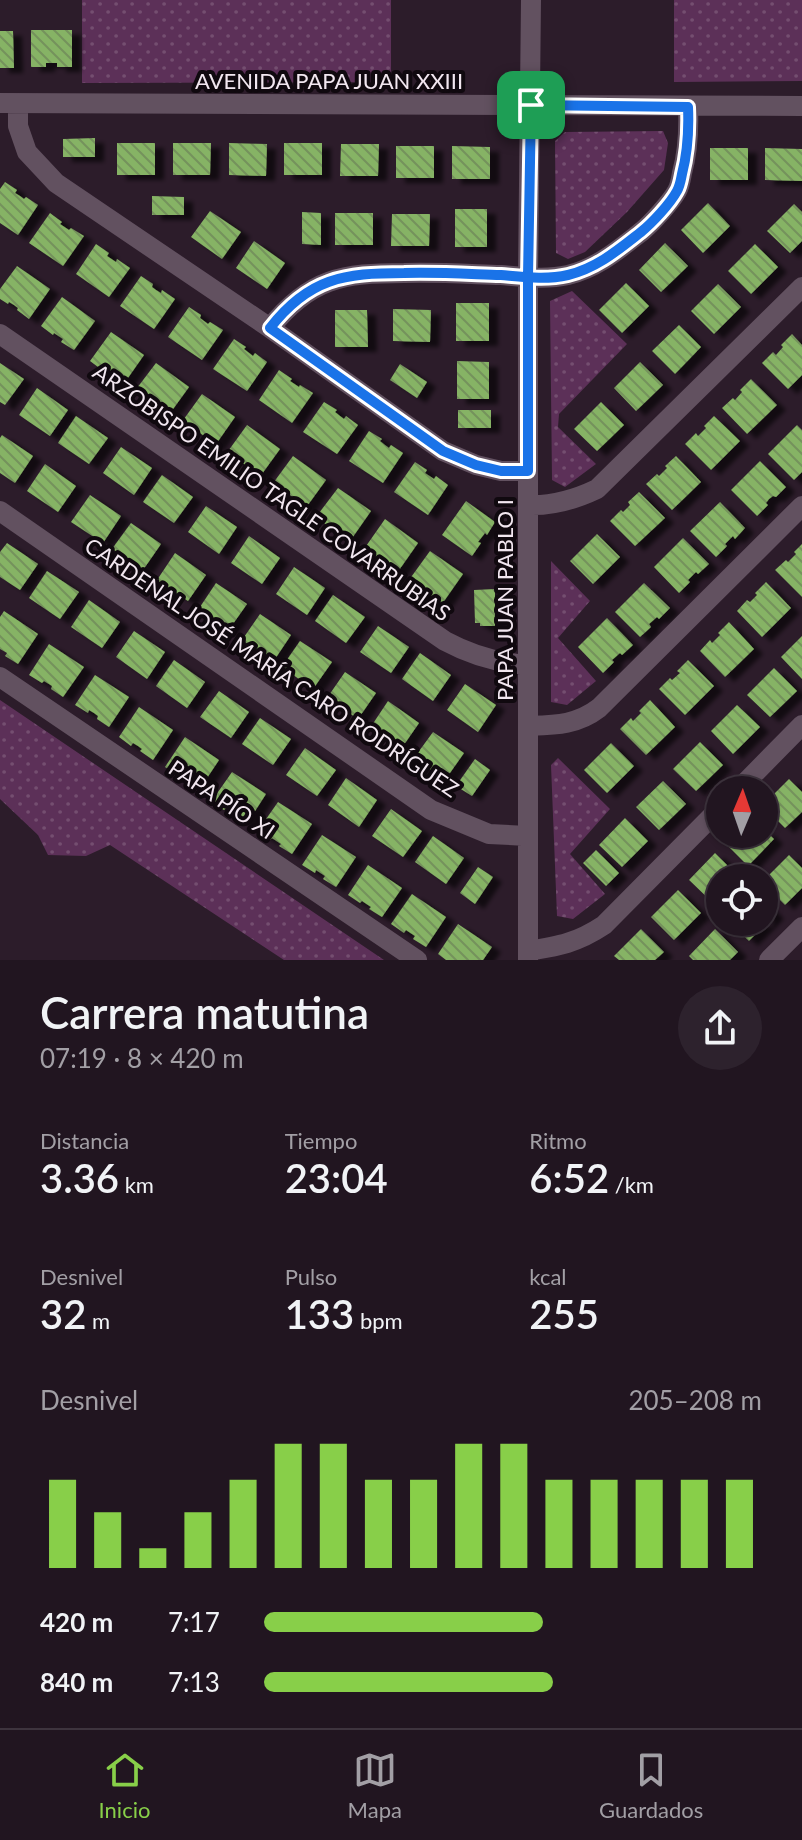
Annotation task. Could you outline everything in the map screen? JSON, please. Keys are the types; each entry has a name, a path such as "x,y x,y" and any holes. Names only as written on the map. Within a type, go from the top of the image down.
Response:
{"street":[{"name":"PAPA JUAN PABLO I","path":"528,956 531,0"},
{"name":"AVENIDA PAPA JUAN XXIII","path":"9,104 802,106"},
{"path":"9,104 27,152 56,183 270,328 443,451 476,465 501,471 528,471"},
{"path":"270,328 282,313 312,290 354,275 439,272 551,277 602,262 649,226 678,190 687,155 688,107"},
{"path":"528,505 567,501 597,489 802,287"},
{"name":"ARZOBISPO EMILIO TAGLE COVARRUBIAS","path":"0,334 445,641 473,655 528,665"},
{"path":"528,726 562,725 583,718 599,708 802,506"},
{"name":"CARDENAL JOSÉ MARÍA CARO RODRÍGUEZ","path":"0,511 431,810 489,834 527,836"},
{"name":"PAPA PÍO XI","path":"0,677 417,960"},
{"path":"752,776 802,725"},
{"path":"528,956 584,938 604,925 706,822"},
{"path":"769,960 802,927"}],"shaded area":[{"path":"82,0 391,0 391,82 82,83"},
{"path":"674,0 802,0 802,81 674,82"},
{"path":"663,131 668,143 664,170 627,212 585,252 568,259 556,253 555,141 565,132"},
{"path":"572,291 627,344 559,414 558,427 596,464 565,487 552,480 550,301"},
{"path":"551,561 590,601 558,638 596,681 567,705 551,702"},
{"path":"0,700 384,960 284,960 110,845 86,856 48,855 38,835 0,799"},
{"path":"558,758 610,809 570,854 605,894 573,919 557,916 551,765"}],"building":[{"path":"31,30 72,30 72,67 46,63 46,67 31,67"},
{"path":"0,31 13,31 14,68 0,68"},
{"path":"95,138 95,157 63,157 63,139"},
{"path":"117,143 155,143 155,175 117,175"},
{"path":"173,143 211,143 210,175 173,175"},
{"path":"229,143 267,144 266,176 229,175"},
{"path":"284,143 322,143 322,175 284,175"},
{"path":"341,144 379,144 378,176 340,176"},
{"path":"396,146 434,146 434,178 396,178"},
{"path":"452,146 490,147 490,179 452,179"},
{"path":"710,148 748,148 748,180 710,180"},
{"path":"765,148 802,149 802,181 765,180"},
{"path":"5,182 17,190 15,193 38,205 18,235 0,223 0,189"},
{"path":"152,196 184,197 184,215 152,215"},
{"path":"708,203 730,226 703,253 681,230"},
{"path":"794,204 802,212 802,241 790,253 767,231"},
{"path":"455,209 487,209 487,247 455,247"},
{"path":"210,211 241,232 222,259 191,237"},
{"path":"302,212 321,213 321,245 302,244"},
{"path":"50,213 62,222 60,224 84,236 63,266 29,243"},
{"path":"335,213 373,213 373,245 335,245"},
{"path":"392,214 430,214 429,246 391,246"},
{"path":"254,241 285,263 267,289 236,268"},
{"path":"665,243 688,266 661,292 639,270"},
{"path":"96,244 109,253 107,256 130,268 109,297 76,274"},
{"path":"755,244 778,267 751,294 728,271"},
{"path":"17,266 50,289 29,319 14,305 0,299 0,289"},
{"path":"141,276 156,290 161,293 162,290 175,299 154,329 120,306"},
{"path":"626,283 649,306 622,333 599,310"},
{"path":"718,284 741,307 714,334 691,311"},
{"path":"62,297 95,321 74,350 61,342 63,339 41,326"},
{"path":"456,303 489,303 489,341 456,341"},
{"path":"189,307 208,324 210,322 223,330 202,360 168,337"},
{"path":"393,309 431,310 430,342 393,341"},
{"path":"335,310 367,310 368,347 335,347"},
{"path":"679,325 701,347 675,374 652,351"},
{"path":"111,332 144,355 123,385 104,367 102,370 90,361"},
{"path":"792,334 802,345 802,375 788,389 762,363 773,352 776,355"},
{"path":"234,339 253,356 255,353 267,362 247,391 213,369"},
{"path":"457,361 489,362 489,399 457,399"},
{"path":"640,362 663,385 636,411 614,388"},
{"path":"0,363 24,379 5,405 0,402"},
{"path":"156,363 189,387 168,416 156,408 157,405 134,392"},
{"path":"400,364 427,382 417,398 390,380"},
{"path":"279,370 292,379 290,381 313,393 292,423 259,400"},
{"path":"751,379 777,405 747,434 722,408 733,398 735,400"},
{"path":"37,388 68,410 50,436 19,415"},
{"path":"202,394 235,417 214,447 195,429 193,432 181,423"},
{"path":"324,402 344,419 346,416 358,425 337,454 303,432"},
{"path":"601,402 624,425 597,451 574,429"},
{"path":"458,410 491,410 491,428 458,428"},
{"path":"76,416 108,438 89,464 58,443"},
{"path":"714,416 740,441 711,470 685,444 696,433 698,436"},
{"path":"247,425 280,449 259,478 246,470 248,467 240,461 238,463 226,454"},
{"path":"797,425 802,430 802,472 794,480 768,454"},
{"path":"369,431 389,448 391,445 403,453 383,483 349,461"},
{"path":"2,435 33,456 15,483 0,473"},
{"path":"121,447 152,468 134,495 103,473"},
{"path":"293,456 326,480 305,509 292,501 294,498 290,495 285,492 284,495 271,486"},
{"path":"676,456 701,482 672,510 646,484 657,474 659,476"},
{"path":"760,461 786,487 776,497 769,499 768,505 757,516 731,490"},
{"path":"415,462 427,470 425,473 434,479 436,476 448,485 428,515 394,492"},
{"path":"45,464 76,486 58,512 27,491"},
{"path":"162,475 193,497 174,523 143,502"},
{"path":"338,488 371,511 350,541 337,532 339,529 330,523 328,526 316,517"},
{"path":"639,492 665,518 635,546 610,521 630,505 628,502"},
{"path":"90,495 121,516 103,543 71,522"},
{"path":"466,501 495,522 478,542 481,543 472,556 442,535"},
{"path":"720,502 745,528 725,544 727,546 716,557 690,531"},
{"path":"206,506 237,527 219,554 188,532"},
{"path":"385,519 418,543 397,573 385,564 387,561 364,549"},
{"path":"131,523 161,544 143,570 112,549"},
{"path":"597,534 620,557 593,584 570,561"},
{"path":"249,536 280,558 262,584 231,563"},
{"path":"683,538 709,564 698,574 696,572 679,593 654,567"},
{"path":"7,543 38,564 20,590 0,577 0,552"},
{"path":"802,544 802,597 775,570 786,560 788,562"},
{"path":"430,551 463,574 442,604 423,586 421,589 409,580"},
{"path":"175,553 206,575 188,601 157,580"},
{"path":"294,567 325,588 307,615 276,594"},
{"path":"47,571 79,592 60,619 29,598"},
{"path":"766,582 791,608 762,637 737,611 757,595 755,593"},
{"path":"216,583 247,604 228,631 198,610"},
{"path":"644,583 670,608 649,624 651,627 640,637 615,612"},
{"path":"495,589 495,626 480,626 480,623 475,623 474,590"},
{"path":"333,595 365,617 346,643 315,621"},
{"path":"89,600 120,622 102,648 71,627"},
{"path":"4,611 38,634 18,664 0,649 0,617"},
{"path":"260,614 291,635 273,662 242,640"},
{"path":"607,618 633,645 612,660 614,662 603,673 578,647"},
{"path":"729,622 754,649 725,677 700,651 720,635 718,633"},
{"path":"378,626 409,647 391,673 360,652"},
{"path":"134,631 165,652 147,679 116,657"},
{"path":"802,636 802,679 781,657"},
{"path":"300,641 332,662 313,689 282,667"},
{"path":"49,644 84,667 63,697 51,689 52,686 29,675"},
{"path":"420,653 451,675 433,701 402,679"},
{"path":"174,660 205,682 187,708 156,686"},
{"path":"688,660 714,686 685,715 659,689 680,673 677,671"},
{"path":"774,668 797,691 770,717 747,695"},
{"path":"345,672 376,693 358,719 327,698"},
{"path":"95,675 129,697 109,727 94,713 75,705"},
{"path":"465,684 496,705 478,732 447,710"},
{"path":"219,691 249,712 231,738 200,717"},
{"path":"650,700 675,727 646,755 620,729 631,718 633,721"},
{"path":"388,701 419,723 401,749 370,728"},
{"path":"737,705 760,727 733,754 711,731"},
{"path":"139,707 173,730 153,760 138,746 133,743 131,746 119,737"},
{"path":"260,718 291,739 273,765 242,744"},
{"path":"433,732 464,753 445,780 414,758"},
{"path":"185,737 219,760 199,790 186,781 188,779 165,767"},
{"path":"700,742 723,765 712,776 706,776 706,781 696,791 673,769"},
{"path":"611,743 634,766 607,793 584,770"},
{"path":"305,748 336,770 317,796 286,775"},
{"path":"475,759 490,770 472,796 456,786"},
{"path":"232,772 266,794 246,825 226,808 224,810 211,802"},
{"path":"346,778 377,800 359,827 328,805"},
{"path":"789,779 802,792 802,812 785,828 778,821 778,790"},
{"path":"663,781 686,804 659,830 636,807"},
{"path":"278,802 312,824 292,854 272,838 270,840 257,832"},
{"path":"391,809 422,831 403,857 372,836"},
{"path":"625,818 648,841 622,867 599,845"},
{"path":"322,835 356,857 336,887 316,870 315,873 302,865"},
{"path":"433,836 464,858 446,884 415,862"},
{"path":"730,848 765,848 750,864 746,864"},
{"path":"596,850 619,873 606,886 583,863"},
{"path":"715,853 726,864 706,864 706,896 689,880"},
{"path":"789,855 802,868 802,888 785,905 778,898 778,866"},
{"path":"368,865 402,888 382,917 362,901 360,903 348,895"},
{"path":"478,867 493,877 475,904 460,893"},
{"path":"678,890 701,913 674,940 651,917"},
{"path":"412,894 446,917 426,947 406,930 404,933 391,924"},
{"path":"458,924 492,947 483,960 446,960 438,954"},
{"path":"641,929 664,952 655,960 619,960 614,956"},
{"path":"708,936 722,936 738,952 730,960 693,960 689,956"}],"route":[{"path":"531,105 528,277 528,471 501,471 476,465 443,451 270,328 296,300 312,290 363,273 439,272 528,277 540,278 569,275 602,262 649,226 678,190 687,155 688,107 531,105"}]}
